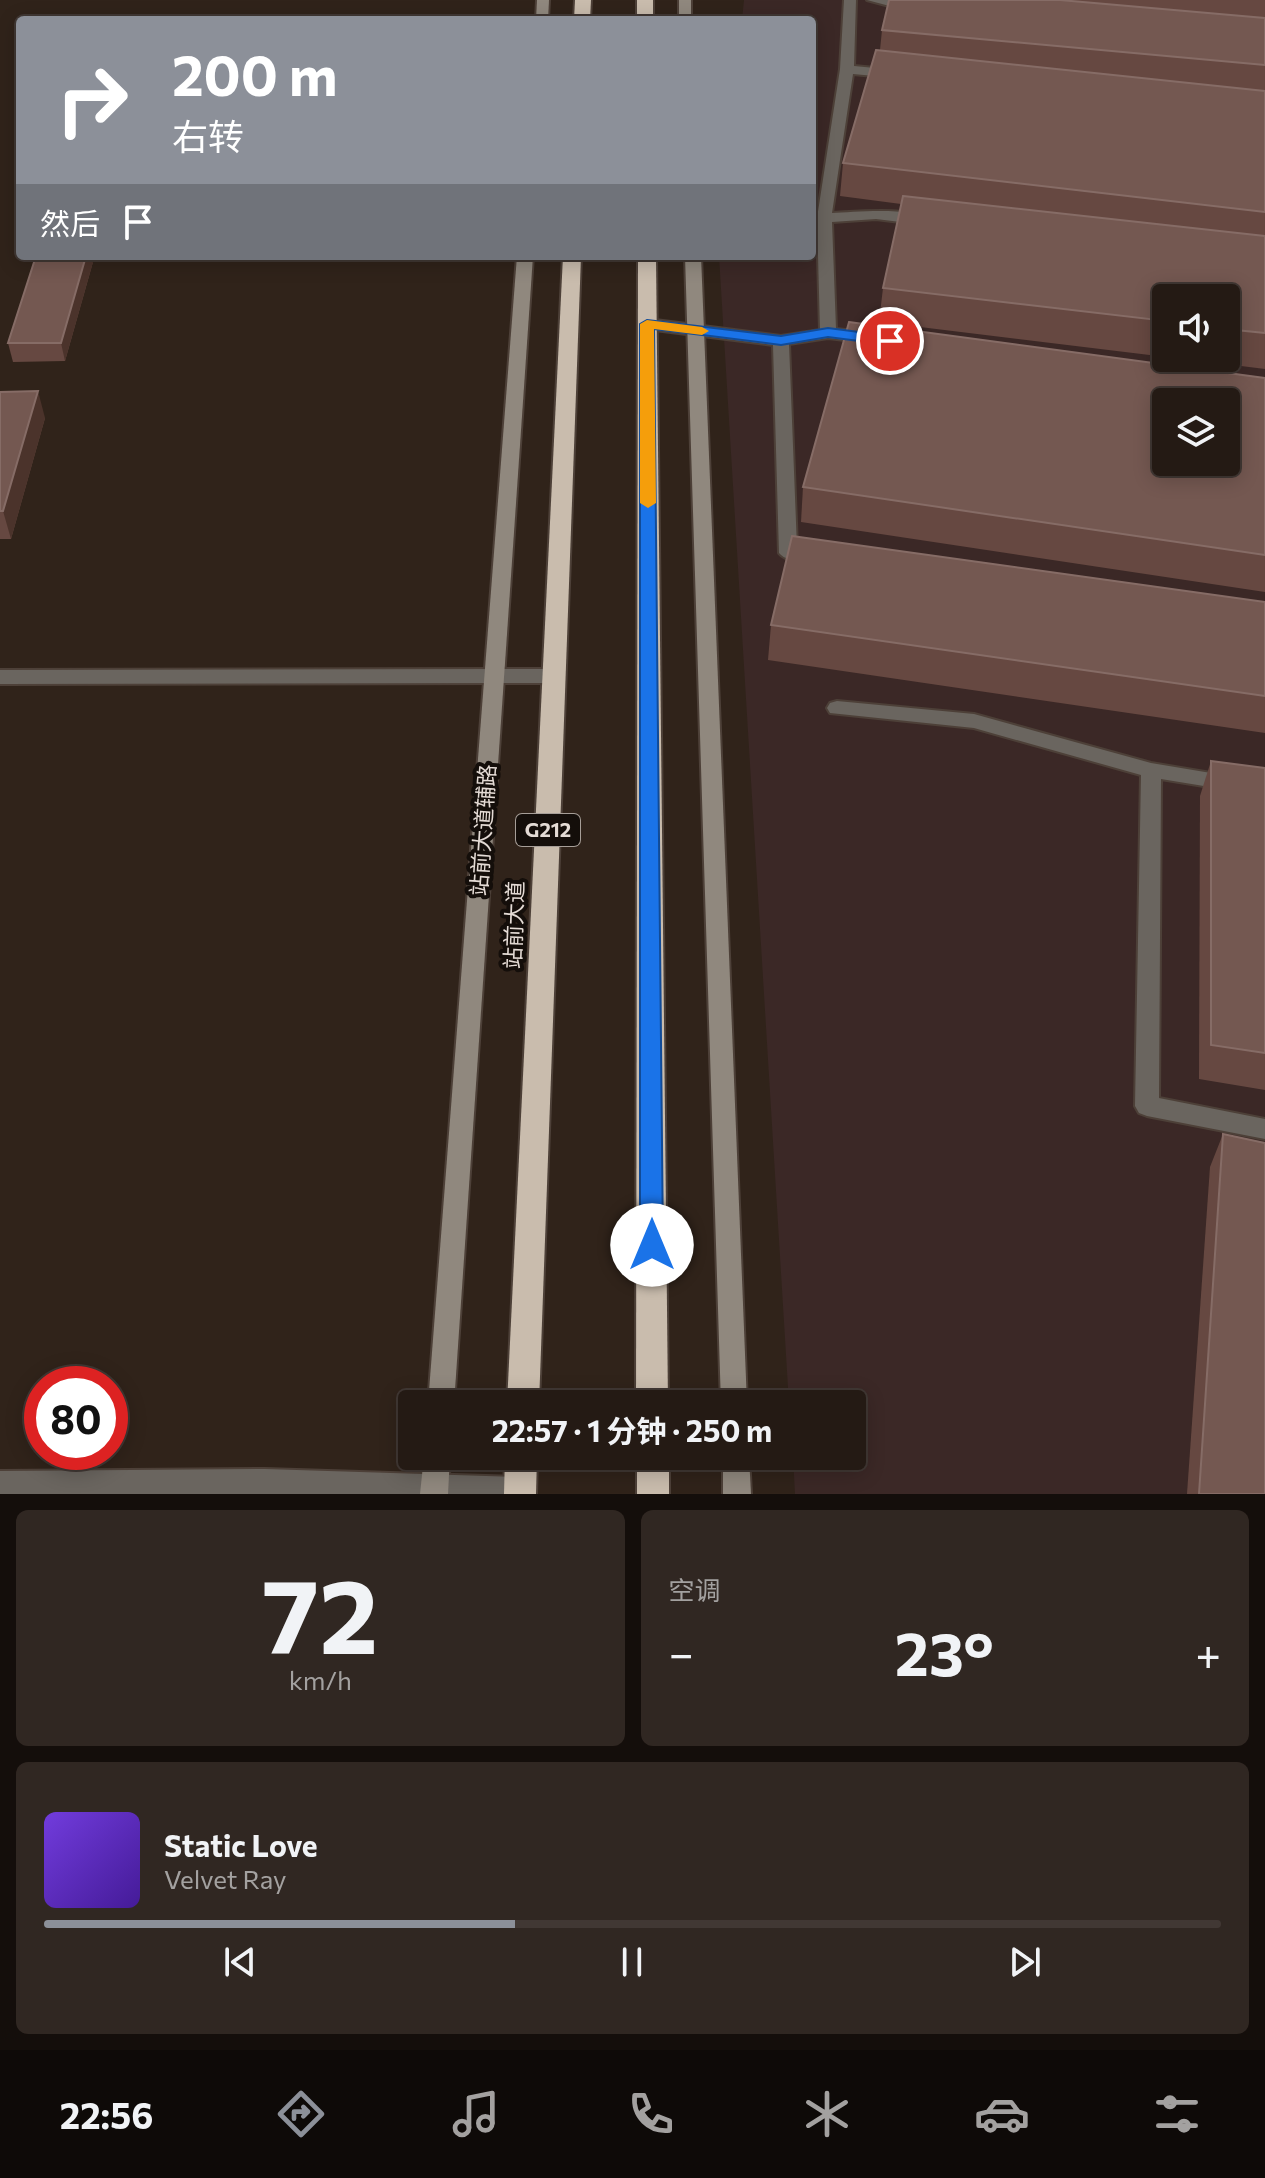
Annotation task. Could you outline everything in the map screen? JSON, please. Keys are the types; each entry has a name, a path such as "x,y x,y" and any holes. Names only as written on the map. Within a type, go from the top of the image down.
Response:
{"highway":[{"name":"站前大道","path":"524,1390 572,260"},
{"path":"647,260 652,1390"},
{"path":"520,1492 521,1470"},
{"path":"653,1470 653,1494"}],"street":[{"path":"828,333 824,218 847,69 850,0"},
{"path":"873,0 927,9"},
{"path":"847,69 909,75"},
{"path":"824,218 876,215 939,222"},
{"name":"站前大道辅路","path":"442,1390 525,260"},
{"path":"693,260 734,1390"},
{"path":"647,324 781,341 828,333 890,341"},
{"path":"781,341 788,553 833,558"},
{"path":"0,677 554,676"},
{"path":"837,708 974,721 1151,770 1265,789"},
{"path":"1151,770 1147,1106 1265,1129"},
{"path":"434,1490 436,1470"},
{"path":"736,1470 737,1494"},
{"path":"0,1484 520,1492"}],"shaded area":[{"path":"744,0 1265,0 1265,1494 795,1494 794,1470 866,1470 866,1390 788,1390 719,260 816,260 816,16 742,16"}],"building":[{"path":"889,0 1060,0 1265,18 1265,65 882,30"},
{"path":"876,50 1265,91 1265,212 843,163"},
{"path":"903,196 1265,236 1265,333 1240,330 1240,284 1152,284 1152,319 883,288"},
{"path":"35,260 85,260 61,343 8,343"},
{"path":"849,322 1152,363 1152,372 1220,372 1265,378 1265,555 803,487"},
{"path":"38,391 3,511 0,511 0,392"},
{"path":"792,536 1265,602 1265,696 771,625"},
{"path":"1211,761 1265,768 1265,1053 1211,1045"},
{"path":"1223,1134 1265,1143 1265,1494 1199,1494"}],"slow traffic":[{"path":"648,503 647,324 702,331"}],"route":[{"path":"652,1245 647,324 781,341 828,333 890,341"}]}
